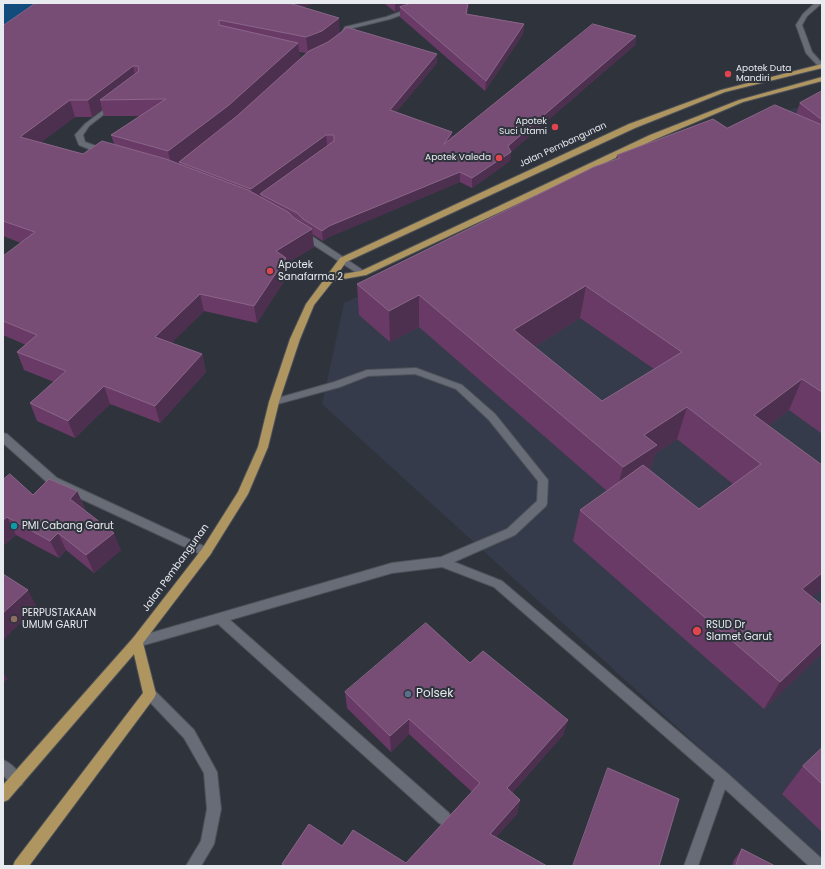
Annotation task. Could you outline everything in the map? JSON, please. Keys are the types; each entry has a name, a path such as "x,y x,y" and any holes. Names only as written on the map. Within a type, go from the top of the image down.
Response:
{"main road":[{"name":"Jalan Pembangunan","path":"3,795 137,642 206,552 243,494 262,447 274,402 295,339 310,304 343,260 632,126 723,90 822,66"},
{"path":"330,279 363,273 653,137 741,101 822,79"},
{"path":"20,866 150,694 137,642"}],"street":[{"path":"337,41 342,37 347,28 354,25 388,18 431,3"},
{"path":"819,3 805,15 799,25 809,53 822,66"},
{"path":"115,156 82,143 78,135 87,125 122,98"},
{"path":"294,226 300,232 363,273"},
{"path":"137,642 392,568 442,562 511,532 542,503 543,480 492,417 459,387 416,371 367,373 337,385 274,402"},
{"path":"3,437 52,481 206,552"},
{"path":"442,562 498,584 722,778 819,866"},
{"path":"220,618 444,818"},
{"path":"150,694 189,734 210,772 214,809 207,844 193,866"},
{"path":"3,766 17,780"},
{"path":"691,866 722,778"}],"shaded area":[{"name":"RSUD Dr Slamet Garut","path":"822,100 822,859 322,404 344,303 698,137"}],"water":[{"path":"3,3 38,3 3,36"}],"building":[{"path":"36,3 289,3 339,18 322,31 306,37 219,20 219,25 298,43 229,105 168,151 111,135 166,99 100,100 139,71 138,66 133,66 88,100 70,100 20,137 83,154 102,141 166,159 248,190 288,212 294,218 312,229 276,251 286,258 254,306 200,294 155,337 202,354 155,406 104,386 68,421 30,403 66,371 17,352 37,335 3,321 3,256 35,232 3,221 3,26"},
{"path":"412,3 468,3 466,14 524,24 486,81 400,7"},
{"path":"593,24 636,36 508,146 511,152 472,178 460,172 329,226 322,231 303,219 297,213 260,194 334,141 334,135 326,135 251,189 179,162 237,116 309,51 328,42 346,27 437,54 390,110 452,132 444,144"},
{"path":"822,91 822,120 800,103"},
{"path":"775,105 822,125 822,392 802,379 754,415 822,465 822,573 802,589 822,605 822,642 780,682 580,510 643,465 699,509 761,464 687,407 644,435 657,445 623,467 419,295 389,311 357,284 594,167 620,158 617,155 713,119 727,128","holes":["586,286 682,352 602,401 514,330"]},
{"path":"10,474 33,495 49,479 77,491 70,499 114,533 86,555 58,533 50,541 7,517 3,520 3,480"},
{"path":"3,574 28,590 3,613"},
{"path":"426,623 470,663 483,651 568,720 507,788 520,800 490,834 547,866 285,866 282,864 309,824 342,846 353,830 406,863 480,783 409,719 390,736 345,692"},
{"path":"822,748 822,784 803,766"},
{"path":"608,768 679,799 659,866 573,866"},
{"path":"742,849 775,866 736,866"}],"place":[{"name":"Apotek Duta Mandiri","path":"728,74"},
{"name":"Apotek Suci Utami","path":"555,127"},
{"name":"Apotek Valeda","path":"499,158"},
{"name":"Apotek Sanafarma 2","path":"270,271"},
{"name":"PMI Cabang Garut","path":"14,526"},
{"name":"PERPUSTAKAAN UMUM GARUT","path":"14,619"},
{"name":"RSUD Dr Slamet Garut","path":"697,631"},
{"name":"Polsek","path":"408,694"}]}
